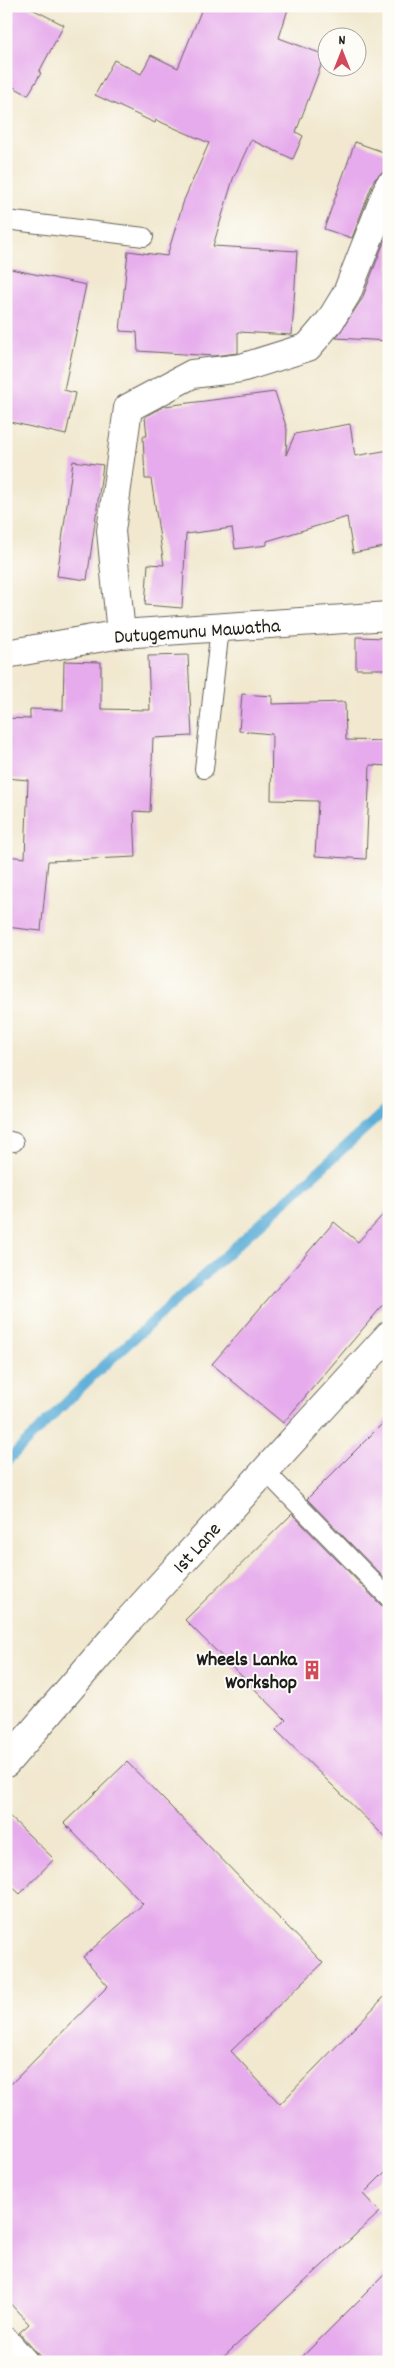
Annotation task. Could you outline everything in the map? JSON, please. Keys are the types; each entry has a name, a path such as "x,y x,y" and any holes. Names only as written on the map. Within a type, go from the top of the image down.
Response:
{"street":[{"path":"120,634 111,531 128,408 192,374 241,368 308,347 330,321 347,293 389,186"},
{"name":"Dutugemunu Mawatha","path":"6,654 120,634 389,616"},
{"name":"1st Lane","path":"6,1763 128,1621 389,1335"},
{"path":"6,2342 24,2362"}],"lane":[{"path":"6,220 144,237"},
{"path":"204,769 220,628"},
{"path":"265,1471 389,1598"}],"building":[{"path":"6,6 26,6 64,25 28,95 6,83"},
{"path":"203,6 289,6 279,38 318,52 318,74 296,132 303,136 293,159 251,140 233,179 213,246 297,251 292,335 238,332 238,353 213,356 138,351 137,332 120,331 128,251 167,256 184,200 209,143 156,120 155,123 95,95 114,60 141,74 151,55 178,68"},
{"path":"355,142 389,154 389,171 380,174 374,180 352,238 324,229"},
{"path":"389,229 389,341 336,338 362,299"},
{"path":"6,268 86,285 64,390 75,393 66,435 6,421"},
{"path":"275,392 287,429 286,455 295,434 350,424 355,456 389,450 389,546 353,553 347,517 267,541 267,545 235,549 232,528 186,534 182,608 145,605 148,564 164,565 151,479 145,479 143,436 147,436 145,417 165,406"},
{"path":"73,461 103,465 87,580 57,576"},
{"path":"356,637 387,638 386,669 356,669"},
{"path":"188,655 192,736 153,738 150,812 134,811 136,857 48,861 41,931 6,927 6,856 25,858 28,780 6,778 6,718 30,719 30,709 63,710 64,661 101,662 101,709 150,710 148,656"},
{"path":"242,694 272,696 272,704 345,702 346,740 389,741 389,766 370,765 366,859 315,856 318,801 271,800 272,734 239,731"},
{"path":"389,1208 389,1298 283,1423 212,1364 334,1222 358,1242"},
{"path":"389,1417 389,1583 307,1499"},
{"name":"Wheels Lanka Workshop","path":"292,1514 381,1605 389,1608 389,1841 276,1730 286,1720 185,1620"},
{"path":"127,1762 323,1963 231,2051 280,2104 389,1992 389,2168 363,2194 380,2212 218,2362 45,2362 19,2333 29,2324 6,2299 6,2089 108,1986 83,1957 143,1904 64,1823"},
{"path":"6,1813 54,1859 20,1894 6,1881"},
{"path":"389,2270 389,2362 297,2362"}],"waterway":[{"path":"6,1462 97,1372 389,1107"}],"place":[{"name":"Wheels Lanka Workshop","path":"312,1670"}]}
